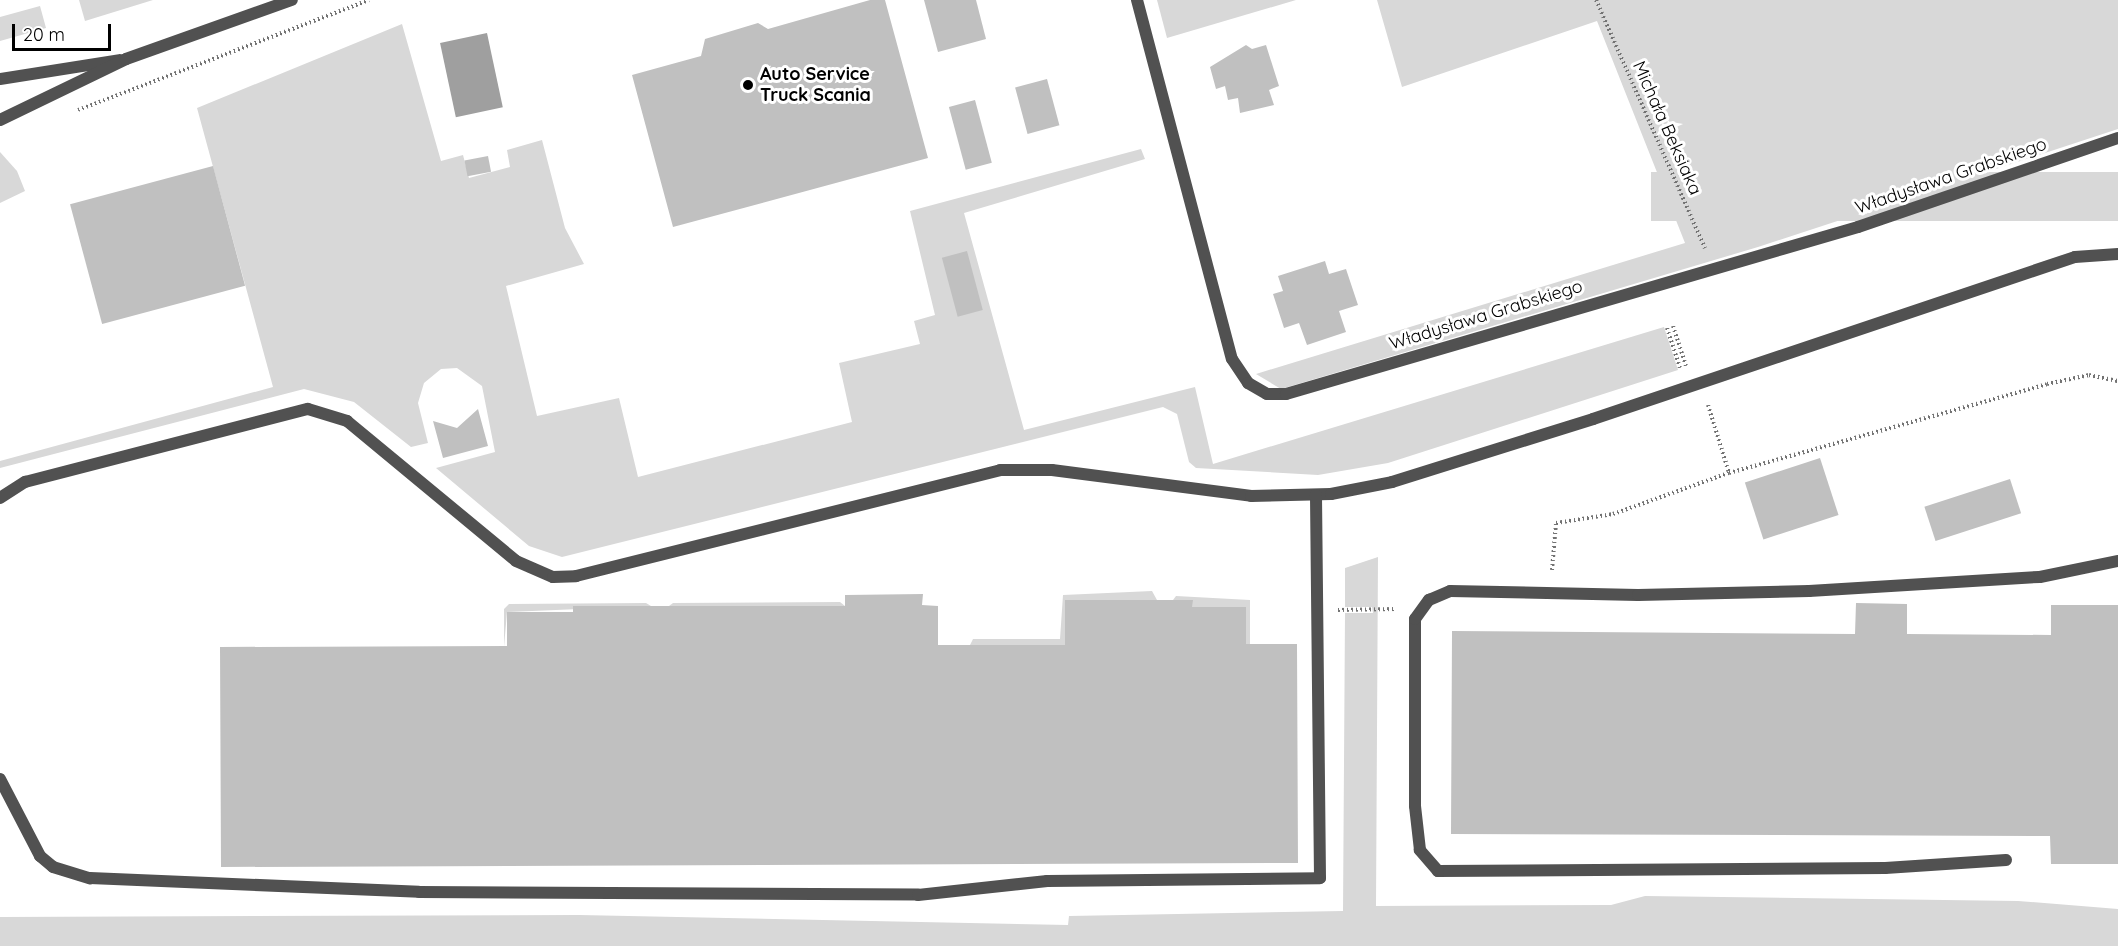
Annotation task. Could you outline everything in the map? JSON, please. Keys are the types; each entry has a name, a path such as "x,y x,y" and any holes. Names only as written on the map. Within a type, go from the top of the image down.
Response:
{"street":[{"path":"0,120 126,59 292,0"},
{"name":"Władysława Grabskiego","path":"1137,0 1232,359 1248,383 1267,394 1286,394 1858,227 2118,138"},
{"path":"0,79 126,59"},
{"path":"0,498 25,482 308,409 347,421 516,561 553,577 576,576 1000,470 1052,470 1251,496 1316,495 1392,482 1702,384 2066,260 2118,254"},
{"path":"0,778 40,856 53,867 90,878 419,892 918,895 1047,881 1320,878 1316,495"},
{"path":"2006,860 1885,868 1438,871 1421,855 1414,806 1415,619 1429,600 1450,591 1638,595 1809,591 2040,577 2118,561"}],"path":[{"path":"74,112 369,0"},
{"name":"Michała Beksiaka","path":"1596,0 1714,268"},
{"path":"1673,326 1686,368"},
{"path":"1667,328 1680,369"},
{"path":"1552,553 1556,524 1613,514 1729,473 2047,384 2089,375 2118,381"},
{"path":"1702,384 1729,473"},
{"path":"1343,610 1388,609"}],"shaded area":[{"path":"79,0 153,0 85,21"},
{"path":"1157,0 1296,0 1167,38"},
{"path":"1377,0 2118,0 2118,129 1758,247 1281,389 1256,374 1685,243 1597,21 1402,87"},
{"path":"40,6 46,28 0,41 0,17"},
{"path":"402,24 441,161 463,155 469,178 510,167 507,150 542,140 565,228 584,264 506,286 537,416 619,398 638,477 852,422 839,363 920,344 914,321 935,315 910,211 1141,149 1145,159 964,213 1024,430 1195,387 1213,464 1664,327 1678,370 1388,463 1318,475 1196,468 1189,462 1177,414 1163,407 562,557 529,546 436,468 495,452 482,386 457,368 441,369 424,383 418,403 428,443 411,447 354,402 304,389 0,468 0,461 273,387 197,108"},
{"path":"487,33 503,107 456,117 440,43"},
{"path":"0,152 17,171 25,191 0,203"},
{"path":"1651,172 2118,172 2118,221 1651,221"},
{"path":"1378,557 1376,906 1611,905 1645,896 2018,901 2118,909 2118,946 0,946 0,917 579,915 1068,925 1069,916 1343,911 1345,613 1373,613 1372,607 1345,607 1345,568"},
{"path":"1152,591 1157,600 1065,600 1065,645 970,645 973,639 1060,639 1063,595"},
{"path":"1176,596 1250,600 1250,644 1246,644 1245,607 1192,607 1192,600 1173,600"},
{"path":"840,602 845,606 669,606 673,603"},
{"path":"646,603 651,606 507,612 504,647 504,609 509,604"}],"building":[{"path":"870,0 885,0 928,158 673,227 632,75 701,56 705,39 758,23 768,29"},
{"path":"924,0 976,0 986,39 938,52"},
{"path":"1246,45 1252,49 1266,45 1279,86 1269,90 1274,105 1240,113 1238,98 1228,100 1225,86 1216,89 1210,67"},
{"path":"1047,79 1059,125 1028,134 1015,88"},
{"path":"975,100 992,163 966,170 949,107"},
{"path":"488,156 491,172 467,176 464,161"},
{"path":"213,166 245,286 102,324 70,204"},
{"path":"967,251 983,310 958,317 942,258"},
{"path":"1325,261 1329,274 1346,269 1358,305 1339,311 1346,332 1307,345 1299,323 1284,328 1273,294 1283,291 1278,276"},
{"path":"478,409 488,446 443,458 433,421 457,428"},
{"path":"1820,458 1839,515 1763,539 1745,482"},
{"path":"2010,479 2021,513 1936,541 1924,507"},
{"path":"923,594 922,605 938,606 938,645 1065,645 1065,600 1193,600 1192,607 1246,607 1246,644 1297,644 1298,863 221,867 220,647 507,646 507,612 573,612 573,606 845,606 845,595"},
{"path":"1856,603 1907,604 1907,634 2051,635 2051,605 2118,605 2118,864 2051,864 2050,836 1451,834 1452,631 1855,634"}],"place":[{"name":"Auto Service Truck Scania","path":"748,85"}]}
